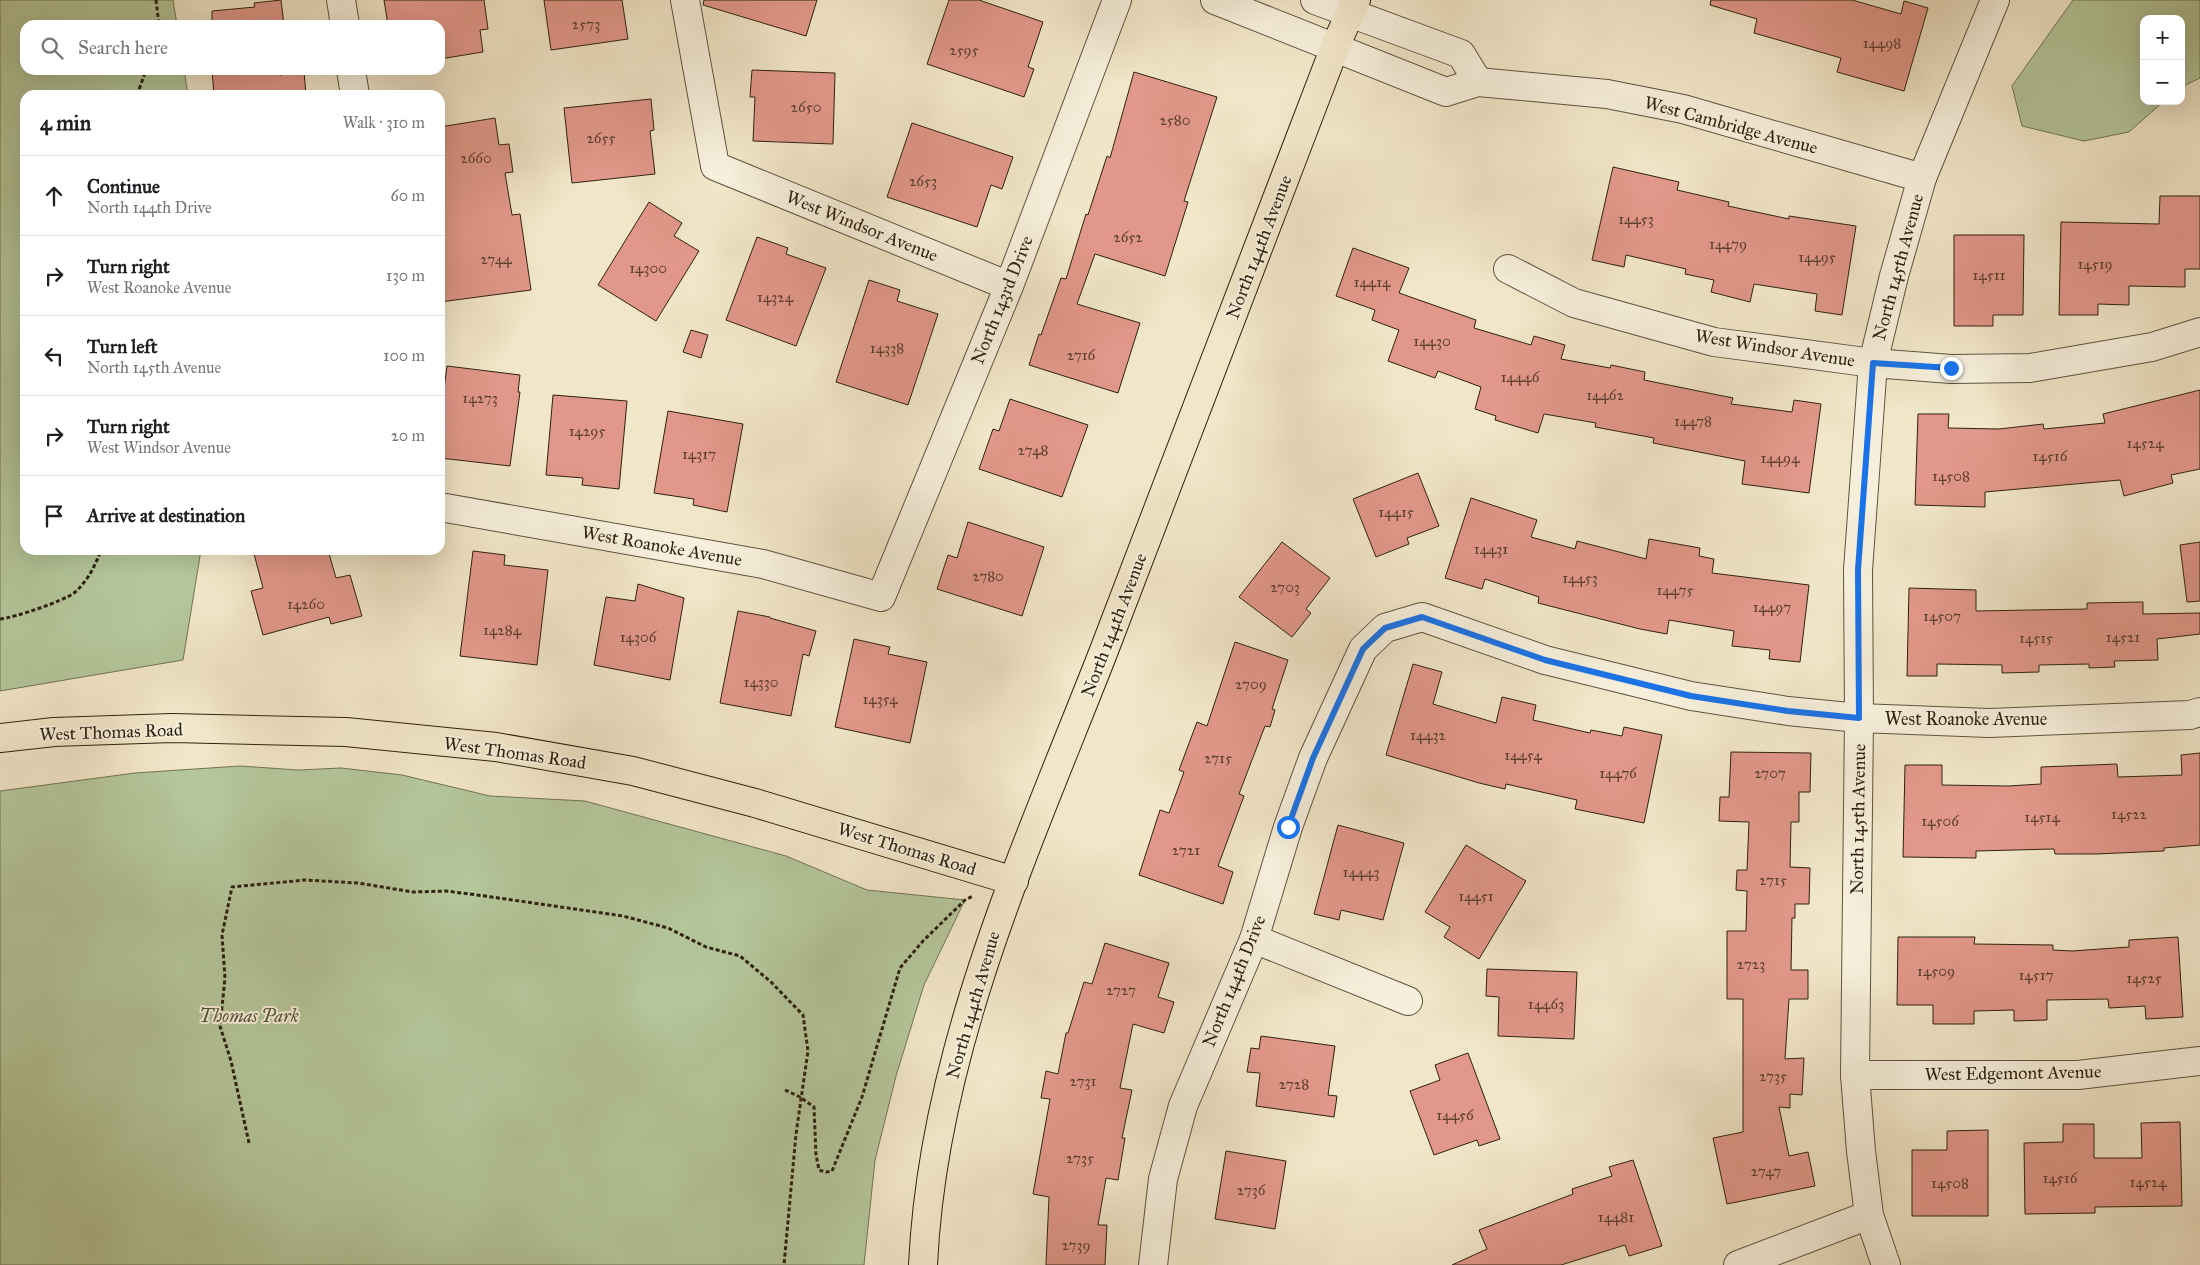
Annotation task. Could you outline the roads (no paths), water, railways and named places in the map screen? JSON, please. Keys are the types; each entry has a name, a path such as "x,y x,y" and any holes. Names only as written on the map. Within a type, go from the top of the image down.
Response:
{"main road":[{"name":"North 144th Avenue","path":"923,1265 925,1232 937,1153 954,1067 975,988 1014,881 1153,526 1335,47 1353,7"},
{"name":"West Thomas Road","path":"0,738 54,732 172,728 346,732 496,747 633,771 755,802 1014,881"}],"street":[{"path":"341,0 344,20"},
{"name":"West Windsor Avenue","path":"685,0 715,166 1009,286"},
{"name":"North 143rd Drive","path":"881,597 1009,286 1117,0"},
{"name":"West Cambridge Avenue","path":"1215,0 1446,92 1478,82 1607,94 1683,109 1922,178"},
{"path":"1315,0 1353,7 1461,54 1478,82"},
{"name":"North 145th Avenue","path":"1886,1265 1869,1215 1861,1151 1855,1075 1859,718 1858,570 1873,363 1894,276 1922,178 1995,0"},
{"path":"352,75 354,90"},
{"name":"West Windsor Avenue","path":"1508,269 1574,303 1714,342 1873,363 1951,368 2030,368 2152,347 2200,332"},
{"name":"West Roanoke Avenue","path":"445,508 763,564 881,597"},
{"name":"West Roanoke Avenue","path":"1385,628 1422,617 1545,660 1691,696 1788,711 1859,718 1989,723 2190,715 2200,712"},
{"name":"North 144th Drive","path":"1153,1265 1163,1179 1183,1106 1254,939 1288,827 1313,758 1363,649 1385,628"},
{"path":"1254,939 1408,1002"},
{"name":"West Edgemont Avenue","path":"1855,1075 2078,1075 2200,1061"},
{"path":"1738,1265 1869,1215"}],"park label":[{"name":"Thomas Park","path":"249,1016"}]}
